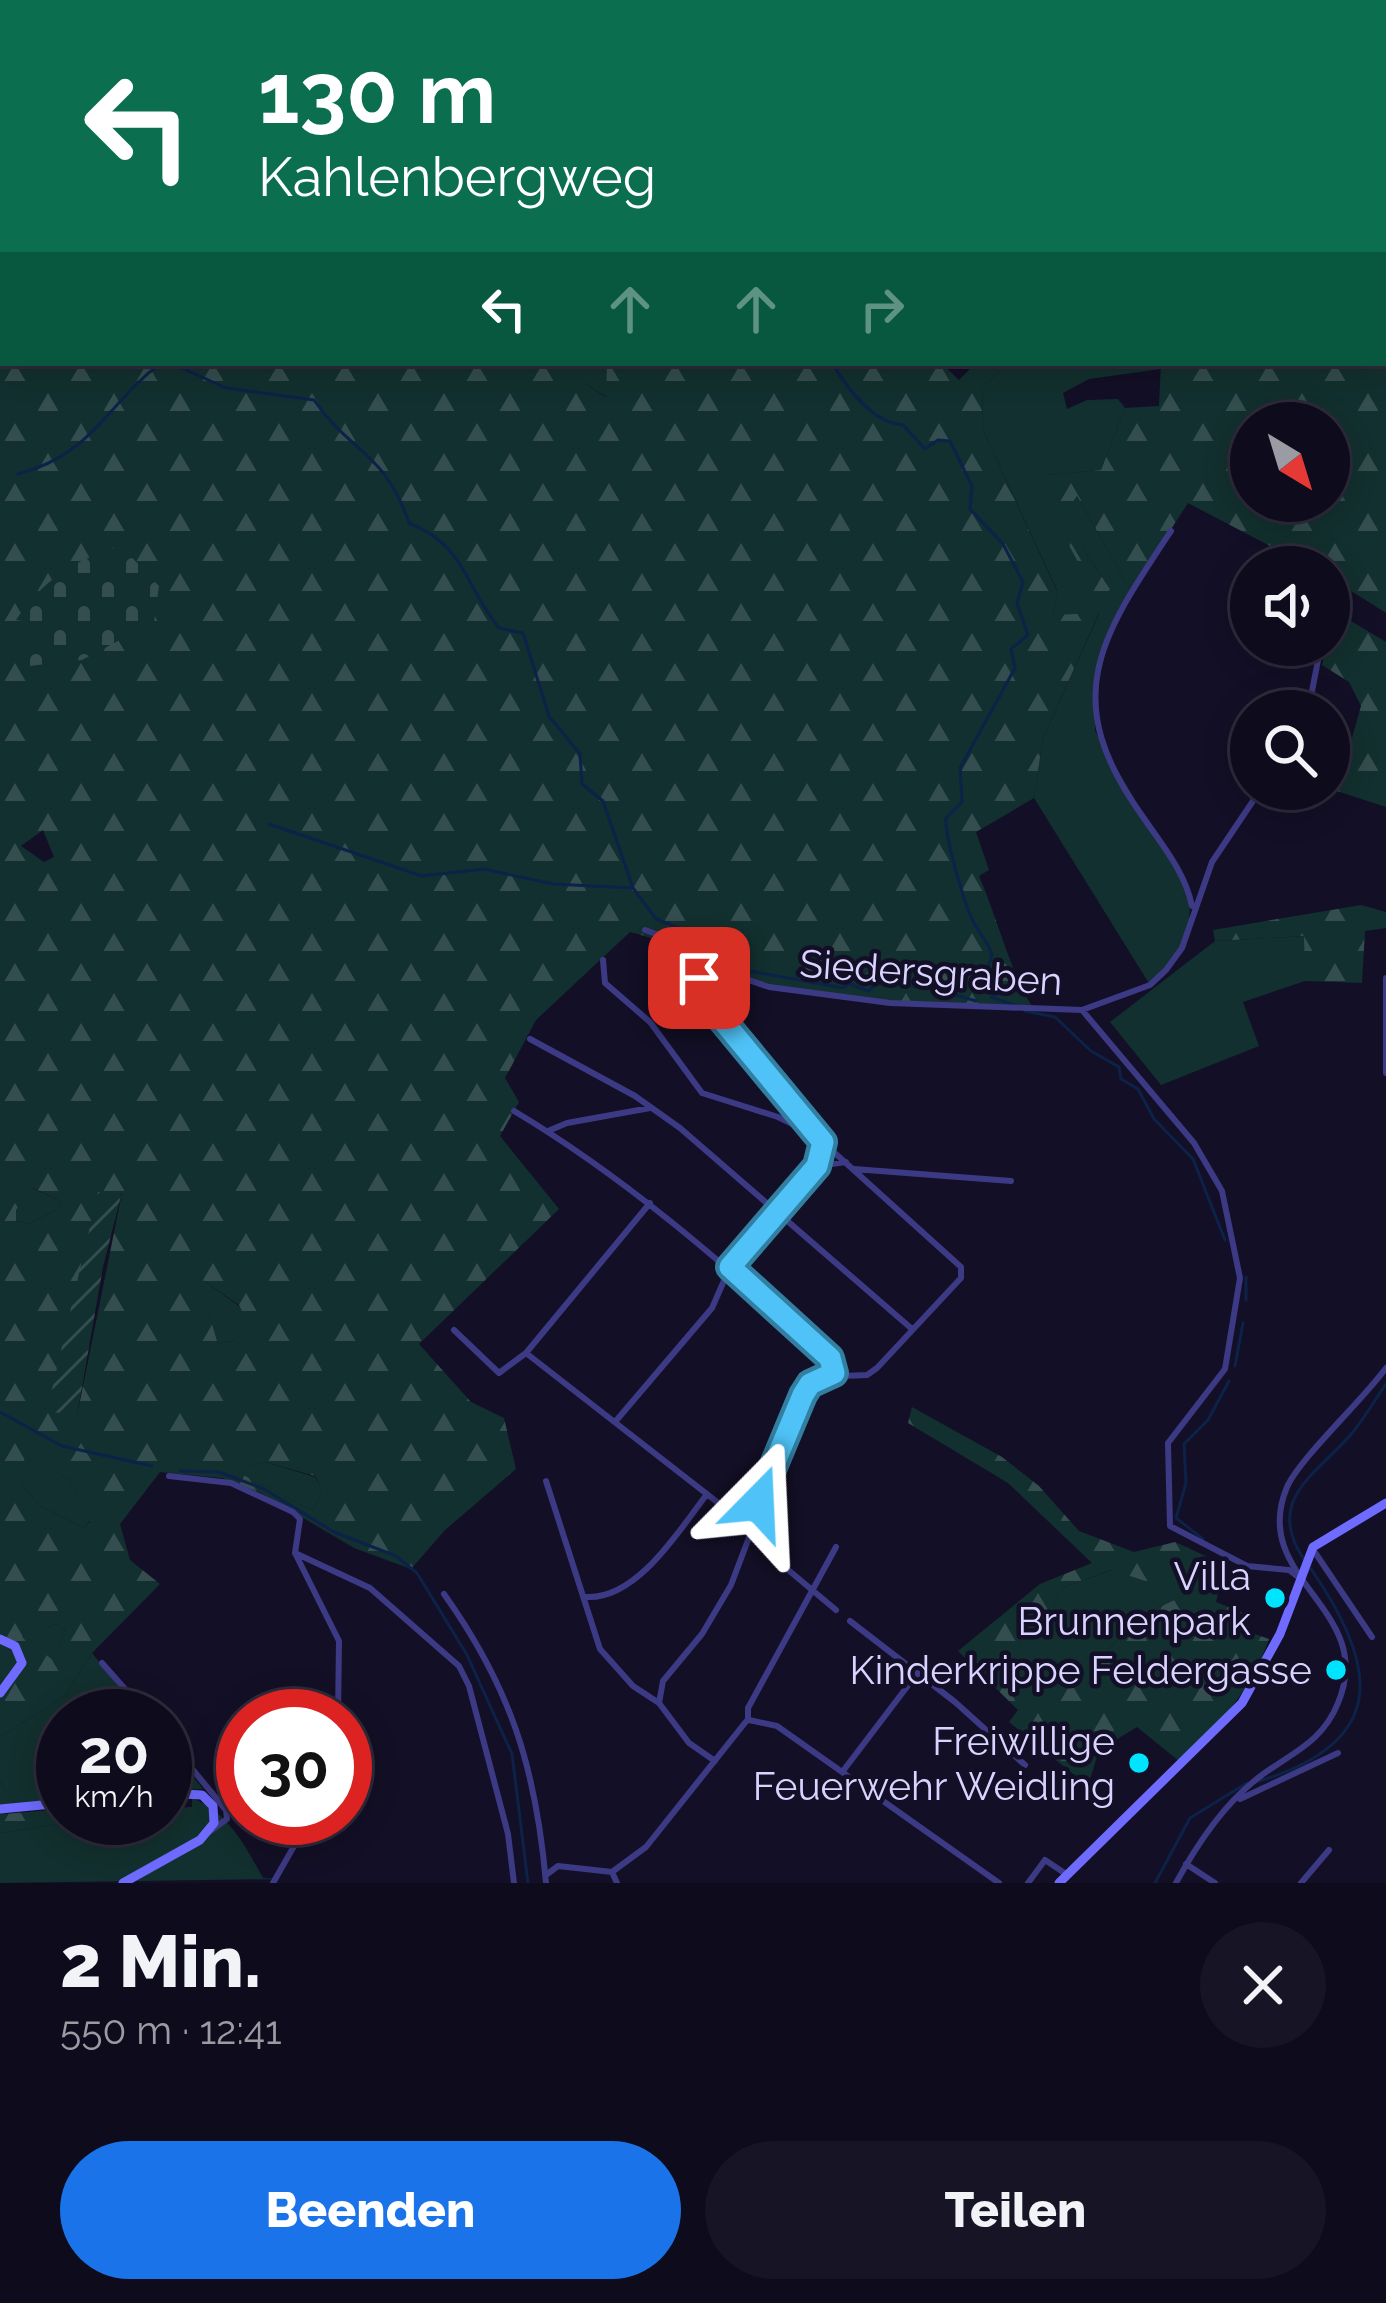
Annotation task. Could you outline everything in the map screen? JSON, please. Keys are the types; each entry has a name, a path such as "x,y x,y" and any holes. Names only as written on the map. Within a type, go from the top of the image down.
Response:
{"main road":[{"path":"1062,1878 1242,1703 1280,1634 1311,1549 1386,1503"},
{"path":"0,1639 15,1646 22,1663 0,1693"},
{"path":"123,1883 209,1832 215,1815 205,1797 192,1796"},
{"path":"0,1810 36,1806"}],"street":[{"path":"1171,531 1113,625 1100,666 1096,731 1110,765 1165,845 1193,910"},
{"path":"1247,810 1212,862 1182,948 1150,985 1082,1010 1194,1143 1222,1191 1240,1278 1225,1369 1168,1443 1169,1526 1247,1566 1299,1573"},
{"name":"Siedersgraben","path":"645,931 675,940 708,966 769,987 830,997 1082,1010"},
{"path":"603,960 605,983 650,1022 702,1093 778,1117 820,1139"},
{"path":"658,1703 663,1681 702,1634 731,1586 754,1530 769,1474 810,1384 834,1373 867,1375 961,1278 961,1267 820,1139 699,992 699,978 708,966"},
{"path":"1386,978 1386,1073"},
{"path":"530,1039 651,1108 777,1209 912,1329"},
{"path":"548,1132 567,1123 651,1108"},
{"path":"514,1111 650,1203 730,1267 830,1358 834,1373"},
{"path":"615,1422 712,1308 730,1267 817,1166 820,1139"},
{"path":"817,1166 846,1162"},
{"path":"854,1169 1011,1181"},
{"path":"454,1330 500,1372 526,1353 650,1203"},
{"path":"526,1353 754,1530 768,1553 836,1610"},
{"path":"1176,1883 1232,1804 1259,1777 1304,1750 1338,1704 1349,1658 1346,1643 1299,1573 1282,1522 1286,1492 1386,1368"},
{"path":"170,1476 231,1483 296,1514 295,1553 339,1642 338,1689"},
{"path":"546,1481 585,1597 587,1621 600,1649 633,1686 658,1703 689,1743 715,1761"},
{"path":"585,1597 606,1598 627,1584 706,1494"},
{"path":"546,1879 558,1866 611,1871 646,1847 748,1719 748,1708 836,1547"},
{"path":"1311,1549 1372,1637"},
{"path":"295,1553 370,1588 459,1666 508,1834 514,1883"},
{"path":"445,1594 481,1646 524,1743 546,1879"},
{"path":"850,1621 955,1702 1025,1765"},
{"path":"102,1663 125,1689"},
{"path":"843,1771 916,1675"},
{"path":"748,1719 777,1726 998,1883"},
{"path":"1232,1804 1338,1754"},
{"path":"192,1767 223,1803 227,1819 209,1832"},
{"path":"273,1883 295,1845"},
{"path":"1301,1883 1329,1850"},
{"path":"1028,1883 1045,1860 1062,1878"},
{"path":"1186,1864 1215,1883"},
{"path":"611,1871 617,1883"}],"green space":[{"path":"0,366 584,366 584,383 606,397 607,366 944,366 959,380 973,366 1006,366 983,386 982,428 1057,591 1053,615 1099,613 1043,738 1034,798 976,832 989,870 979,876 1031,1005 899,1003 801,993 751,980 630,932 536,1020 505,1078 519,1102 500,1136 559,1209 419,1344 471,1402 504,1418 516,1469 445,1530 411,1569 354,1548 261,1493 222,1478 160,1472 120,1524 130,1560 160,1584 92,1653 69,1689 36,1689 36,1714 0,1737","holes":["43,830 54,857 44,862 21,846","33,1188 61,1201 58,1209 29,1224 16,1221 16,1210","99,1192 122,1193 77,1416","198,1277 239,1305 247,1322 236,1340 218,1344","25,1455 69,1480 91,1520 84,1528 39,1505 21,1483","265,1462 315,1476 322,1490 313,1511 234,1470","55,1624 65,1630 53,1660 22,1637"]},
{"path":"584,366 607,366 607,397 584,383"},
{"path":"1006,366 1161,366 1089,379 1063,393 1067,409 1087,400 1118,399 1125,408 1101,470 1047,475 1102,605 1110,589 1087,555 1071,503 1077,496 1131,591 1109,637 1095,698 1095,731 1190,894 1189,931 1182,948 1150,985 1034,798 1043,738 1099,614 1053,616 1057,590 982,428 983,386"},
{"path":"1161,366 1386,366 1386,613 1350,590 1350,546 1270,546 1188,503 1131,591 1077,496 1072,503 1087,555 1110,589 1102,606 1039,490 1046,475 1101,470 1125,408 1159,406"},
{"path":"121,546 159,586 154,622 82,660 29,666 35,623 16,620 61,573"},
{"path":"1350,620 1386,642 1386,807 1350,795 1350,745 1361,706 1349,682 1324,666 1350,666"},
{"path":"1361,905 1386,912 1386,928 1365,931 1362,983 1305,981 1304,936 1215,941 1213,930"},
{"path":"1305,936 1305,981 1243,1002 1259,1046 1161,1085 1110,1022 1215,941"},
{"path":"32,1188 61,1201 58,1209 29,1224 16,1221 16,1210"},
{"path":"98,1192 122,1192 103,1267 77,1416 47,1411"},
{"path":"197,1276 239,1306 248,1321 236,1340 218,1344"},
{"path":"912,1407 1002,1457 1039,1486 1079,1531 1134,1552 1175,1542 1187,1547 1182,1546 1177,1565 1155,1584 1111,1570 1062,1588 1043,1631 1020,1640 1016,1668 1024,1677 1039,1674 1060,1688 1086,1688 1092,1675 1070,1641 1100,1659 1138,1617 1215,1581 1212,1573 1199,1577 1189,1548 1210,1558 1221,1582 1216,1602 1242,1612 1246,1631 1269,1639 1232,1706 1179,1761 1137,1727 1099,1750 1088,1786 1009,1722 1018,1710 958,1651 1040,1584 1092,1563 1008,1483 908,1423"},
{"path":"24,1454 69,1480 91,1519 84,1528 39,1505 21,1483"},
{"path":"265,1462 315,1477 322,1490 313,1511 233,1470"},
{"path":"1181,1545 1189,1548 1215,1581 1138,1617 1099,1660 1073,1643 1092,1675 1086,1688 1060,1688 1039,1674 1024,1677 1015,1668 1020,1640 1043,1630 1062,1588"},
{"path":"55,1624 65,1630 53,1661 35,1652 22,1636"},
{"path":"92,1653 121,1689 69,1689"},
{"path":"36,1714 36,1802 14,1804 0,1781 0,1737"},
{"path":"0,1781 14,1804 4,1814 36,1811 36,1827 0,1833"},
{"path":"192,1798 216,1812 216,1845 244,1845 263,1878 281,1879 0,1883 0,1833 36,1827 36,1845 192,1845"}],"waterway":[{"path":"18,474 82,441 157,366"},
{"name":"Siedersgraben","path":"178,366 226,388 314,400 378,466 409,523 453,554 499,628 523,633 549,716 580,754 582,784 603,801 633,888 656,919 702,937 744,970 843,988 850,984 868,991 878,983 932,988 976,1001"},
{"path":"834,366 862,403 881,418 903,425 925,449 938,440 950,441 972,486 970,509 1003,544 1023,582 1017,603 1028,635 1011,649 1015,668 960,768 962,802 946,818 965,900 992,955 984,980 994,996"},
{"path":"269,824 422,876 484,869 553,884 633,888"},
{"name":"Siedersgraben","path":"991,997 1017,1006"},
{"name":"Siedersgraben","path":"1025,1011 1055,1017 1091,1051 1119,1067 1121,1079 1138,1089 1154,1119 1193,1159 1225,1240"},
{"name":"Siedersgraben","path":"1246,1277 1246,1300"},
{"name":"Siedersgraben","path":"1235,1366 1243,1323"},
{"name":"Siedersgraben","path":"1203,1539 1176,1518 1186,1483 1184,1444 1208,1420 1229,1381"},
{"path":"1305,1561 1293,1539 1292,1504 1312,1474 1353,1432 1386,1384"},
{"path":"0,1412 62,1446 152,1466"},
{"path":"180,1471 219,1472 264,1489 334,1532 396,1556 417,1573 467,1655 512,1754 528,1883"},
{"path":"1256,1782 1299,1766 1329,1747 1349,1725 1359,1700 1359,1671 1351,1640 1311,1569"},
{"path":"1155,1883 1190,1818 1247,1783"}],"place":[{"name":"Villa Brunnenpark","path":"1275,1598"},
{"name":"Kinderkrippe Feldergasse","path":"1336,1670"},
{"name":"Freiwillige Feuerwehr Weidling","path":"1139,1763"}],"route":[{"path":"699,978 699,992 823,1142 817,1166 752,1235 730,1267 830,1358 834,1373 810,1384 803,1395 758,1503"}]}
